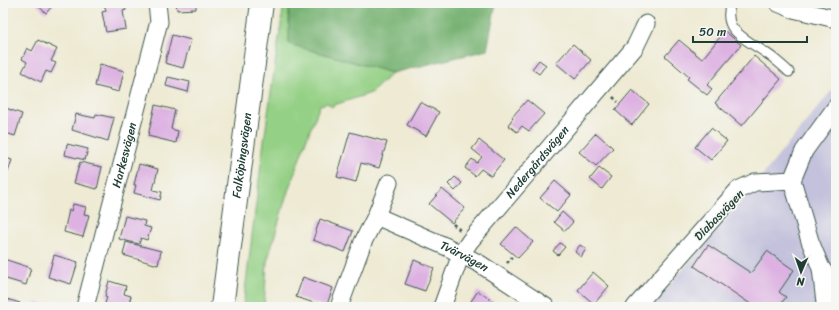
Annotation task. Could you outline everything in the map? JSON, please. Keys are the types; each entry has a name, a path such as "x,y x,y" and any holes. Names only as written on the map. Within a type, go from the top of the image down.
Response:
{"main road":[{"name":"Falköpingsvägen","path":"222,307 262,3"}],"street":[{"name":"Harkesvägen","path":"85,307 159,22 157,3"},
{"path":"778,3 793,9 836,19"},
{"name":"Nedergårdsvägen","path":"442,307 461,254 635,46 646,24"},
{"path":"824,307 825,303 821,268 810,241 792,180 804,151 836,107"},
{"name":"Diabasvägen","path":"635,307 738,190 755,182 792,180"},
{"path":"339,307 363,242 376,216 389,183"},
{"name":"Tvärvägen","path":"376,216 480,264 546,307"},
{"path":"821,268 836,287"}],"lane":[{"path":"731,3 728,12 733,28 745,39 772,57 789,72"}],"shaded area":[{"path":"836,85 836,307 651,307 740,203"}],"green space":[{"path":"284,3 289,3 289,44 392,73 371,93 334,105 332,107 327,103 320,105 286,197 267,262 264,307 243,307 263,148"},
{"path":"289,3 496,3 487,50 392,73 289,44"}],"building":[{"path":"35,3 55,3 46,13"},
{"path":"104,3 125,3 126,10 123,11 126,29 106,32 102,12 106,11"},
{"path":"176,3 196,3 196,9 177,10"},
{"path":"725,31 741,45 707,85 712,89 707,95 687,79 689,77 665,56 679,40 702,59"},
{"path":"172,35 191,40 183,68 165,63"},
{"path":"38,40 57,49 51,61 56,63 51,73 46,71 41,82 22,72 27,62 22,59 27,48 32,51"},
{"path":"573,44 591,60 575,79 556,63"},
{"path":"754,56 781,79 742,126 715,103"},
{"path":"539,60 546,65 539,74 532,69"},
{"path":"100,64 124,71 119,92 95,86"},
{"path":"168,77 190,82 188,92 166,86"},
{"path":"632,90 649,104 632,125 615,110"},
{"path":"527,100 544,114 529,131 522,126 517,132 508,125 513,118 512,117"},
{"path":"420,102 439,112 426,136 407,125"},
{"path":"155,105 175,110 171,129 178,131 176,143 148,136"},
{"path":"3,107 22,114 15,136 3,132"},
{"path":"76,114 95,118 96,114 114,118 108,141 72,130"},
{"path":"711,128 727,141 711,160 695,147"},
{"path":"350,132 387,142 379,168 361,163 356,182 337,177"},
{"path":"596,133 613,148 596,166 579,152"},
{"path":"479,140 504,160 491,176 481,169 475,176 465,168 472,159 477,163 482,157 472,149"},
{"path":"67,144 88,149 85,160 65,155"},
{"path":"3,157 12,160 3,187"},
{"path":"80,162 102,167 97,189 74,183"},
{"path":"139,164 158,169 153,190 162,192 160,200 134,193 136,185 134,185"},
{"path":"599,168 611,177 602,189 590,179"},
{"path":"455,177 462,183 455,191 448,184"},
{"path":"555,181 571,195 557,212 540,198"},
{"path":"442,189 465,208 452,223 429,204"},
{"path":"73,204 86,207 84,214 89,215 83,237 64,232 69,210 71,211"},
{"path":"562,212 573,222 565,231 554,222"},
{"path":"125,216 145,221 144,226 151,228 147,240 141,238 139,244 119,239"},
{"path":"320,219 353,231 345,252 313,240"},
{"path":"516,227 533,242 518,258 501,244"},
{"path":"126,242 161,251 158,265 123,255"},
{"path":"560,243 565,247 558,255 553,251"},
{"path":"580,245 586,249 581,257 575,252"},
{"path":"708,245 751,273 767,251 794,270 779,292 786,297 779,307 755,307 694,266"},
{"path":"54,255 78,262 71,284 48,277"},
{"path":"4,259 31,268 26,285 3,278"},
{"path":"414,260 434,268 425,291 405,284"},
{"path":"593,272 609,286 594,304 578,290"},
{"path":"303,277 333,288 326,307 296,297"},
{"path":"109,281 126,286 124,294 131,296 128,307 104,307"},
{"path":"478,291 494,302 490,307 467,307"},
{"path":"3,298 20,303 18,307 3,307"},
{"path":"36,302 52,307 34,307"}]}
